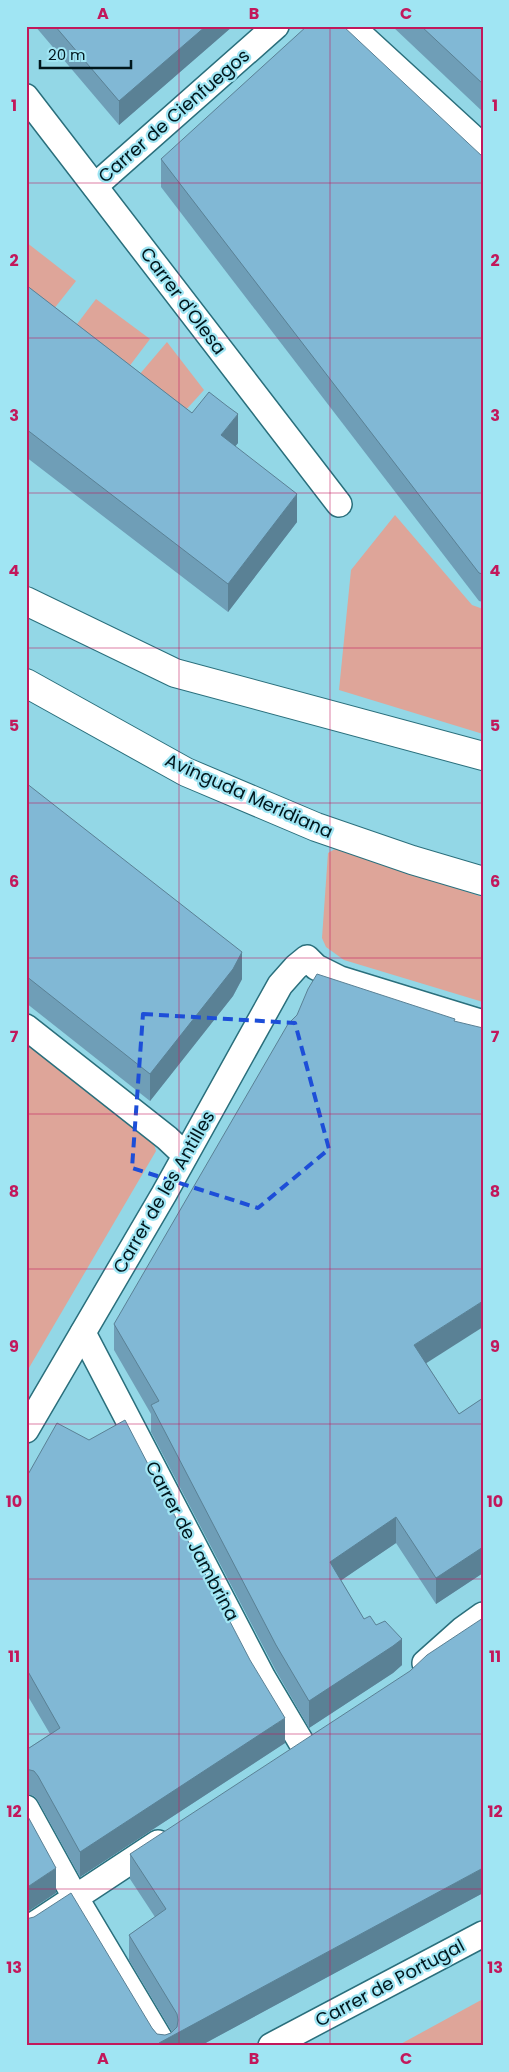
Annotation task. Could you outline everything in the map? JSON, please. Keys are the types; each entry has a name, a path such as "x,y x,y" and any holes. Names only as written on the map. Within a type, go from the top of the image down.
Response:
{"main road":[{"path":"26,601 175,673 483,756"},
{"name":"Avinguda Meridiana","path":"26,683 186,772 316,827 412,860 483,881"}],"street":[{"name":"Carrer de Cienfuegos","path":"95,186 276,26"},
{"path":"351,26 483,147"},
{"name":"Carrer d'Olesa","path":"26,97 340,504"},
{"name":"Carrer de les Antilles","path":"26,1430 185,1155 280,985 296,967 307,958 316,967 340,979 483,1023"},
{"path":"26,1027 167,1138 185,1155"},
{"name":"Carrer de Jambrina","path":"83,1333 263,1678 304,1747"},
{"path":"409,1678 462,1630 483,1614"},
{"path":"26,1808 75,1897 164,2046"},
{"path":"26,1930 173,1833"},
{"name":"Carrer de Portugal","path":"271,2046 483,1934"}],"highlighted area":[{"path":"143,1014 295,1023 329,1149 258,1208 132,1168"}],"shaded area":[{"path":"26,242 76,281 53,310 26,289"},
{"path":"96,299 150,339 128,368 74,328"},
{"path":"167,342 204,390 184,412 139,375"},
{"path":"395,515 472,605 483,609 483,734 339,690 351,570"},
{"path":"335,849 483,897 483,1002 344,960 326,947 322,938 328,853"},
{"path":"26,1041 153,1141 156,1151 26,1373"},
{"path":"483,1999 483,2046 397,2046"}],"building":[{"path":"55,26 206,26 119,101"},
{"path":"307,26 343,26 483,157 483,574 479,573 161,159"},
{"path":"421,26 483,26 483,84"},
{"path":"26,285 192,413 209,392 238,414 221,435 297,494 228,584 26,429"},
{"path":"26,783 242,952 233,969 150,1074 26,976"},
{"path":"317,974 455,1019 454,1021 483,1028 483,1301 414,1345 459,1414 483,1398 483,1547 436,1578 396,1517 330,1562 364,1619 370,1616 376,1625 385,1621 402,1639 309,1701 276,1645 151,1405 159,1401 114,1324 288,1024 297,1015 308,989"},
{"path":"125,1420 250,1660 285,1718 80,1852 38,1776 34,1771 26,1769 26,1750 60,1728 26,1668 26,1478 57,1423 89,1440"},
{"path":"483,1618 483,1868 156,2046 26,2046 26,1919 34,1917 71,1893 152,2028 157,2034 165,2035 171,2033 177,2027 177,2014 129,1935 166,1909 130,1854 410,1671 427,1655"},
{"path":"26,1813 56,1868 26,1888"}]}
